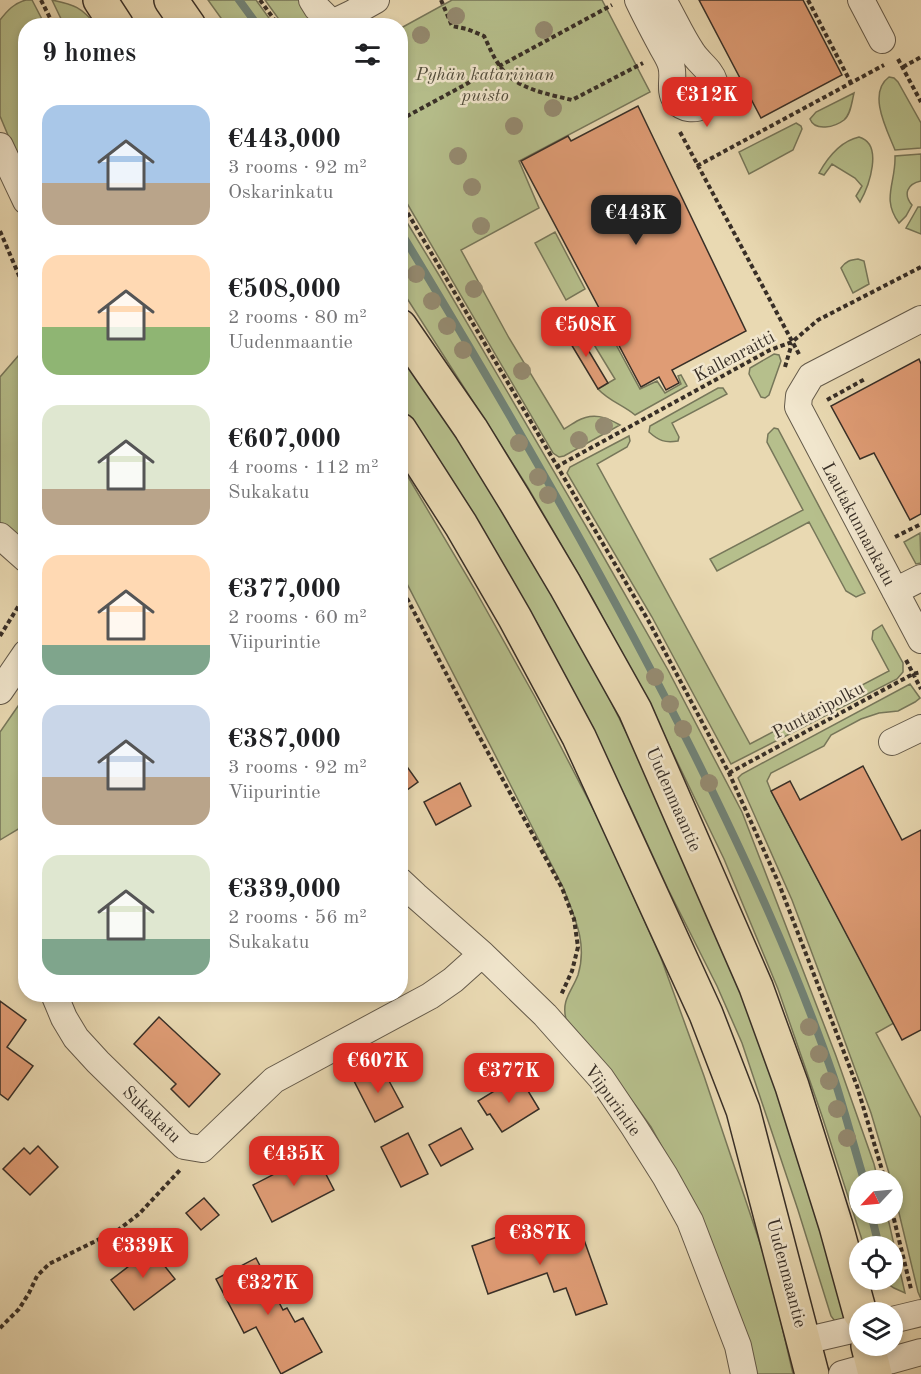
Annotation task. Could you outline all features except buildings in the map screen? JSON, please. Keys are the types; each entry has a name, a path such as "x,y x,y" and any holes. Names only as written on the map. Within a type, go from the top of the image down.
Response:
{"main road":[{"path":"100,0 112,18"},
{"path":"171,0 183,18"},
{"name":"Uudenmaantie","path":"408,338 471,429 514,499 635,710 756,987 792,1086 836,1226 857,1302"},
{"name":"Uudenmaantie","path":"408,442 461,525 515,618 579,737 702,1003 743,1110 812,1374"}],"street":[{"path":"312,0 327,18"},
{"path":"343,18 376,0"},
{"path":"638,0 671,65 672,95 683,106 691,109 699,108 711,99 715,91 715,83 692,52 663,0"},
{"path":"861,0 882,40"},
{"path":"0,146 18,184"},
{"name":"Lautakunnankatu","path":"921,319 811,376 799,396 798,407 921,640"},
{"path":"0,536 18,552"},
{"path":"895,591 921,578"},
{"path":"0,691 18,665"},
{"path":"892,742 921,728"},
{"name":"Viipurintie","path":"408,888 482,954 545,1015 601,1078 665,1176 690,1221 738,1346 744,1374"},
{"name":"Sukakatu","path":"57,1002 76,1038 98,1062 184,1146 202,1149 274,1080 430,996 453,980 482,954"},
{"path":"903,1317 919,1313"},
{"path":"804,1341 849,1331"},
{"path":"842,1374 872,1362 921,1352"}],"path":[{"path":"41,0 50,18"},
{"path":"260,0 273,18"},
{"path":"441,0 452,26 484,36 499,66 506,74 521,84 546,94 572,100 643,63"},
{"path":"808,0 851,83"},
{"path":"408,116 612,5"},
{"path":"903,68 921,57"},
{"path":"697,166 897,58 921,102"},
{"path":"677,126 792,342"},
{"path":"408,214 648,620 729,773 779,884 856,1086 882,1170"},
{"path":"0,231 18,273"},
{"name":"Kallenraitti","path":"556,467 770,350 792,342 818,320 921,267"},
{"path":"893,538 921,524"},
{"path":"408,601 472,725 562,888 574,919 578,947 572,971 562,994 545,1015"},
{"path":"0,636 18,607"},
{"name":"Puntaripolku","path":"729,773 913,674 921,672"},
{"path":"0,1328 19,1309 37,1276 49,1264 118,1230 139,1214 202,1149"},
{"path":"895,1224 919,1313"}],"green space":[{"path":"32,0 41,18 18,18 18,159 0,116 0,20 18,3"},
{"path":"52,0 77,8 90,18 61,18"},
{"path":"208,0 256,0 269,18 221,18"},
{"path":"265,0 300,0 314,18 278,18"},
{"name":"Pyhän katariinan puisto","path":"452,0 602,0 650,92 519,161 539,208 461,250 509,338 564,429 583,418 594,416 620,425 564,456 559,457 553,453 408,205 408,24"},
{"path":"889,77 898,82 921,123 921,148 895,150 879,102 883,84"},
{"path":"854,93 850,111 844,120 836,125 816,126 810,119 816,112"},
{"path":"796,123 802,129 793,150 749,174 739,152"},
{"path":"859,137 867,141 873,156 870,176 860,202 856,196 862,186 855,178 832,164 824,175 819,173 836,150 846,142"},
{"path":"921,154 921,181 912,184 908,190 909,201 912,205 899,223 890,198 895,156"},
{"path":"918,207 921,207 921,234 906,228"},
{"path":"408,224 668,670 742,812 836,1056 874,1164 876,1170 849,1170 849,1200 778,989 724,859 656,718 593,599 527,486 408,300"},
{"path":"555,232 585,289 566,300 535,243"},
{"path":"858,259 864,261 869,284 853,293 841,268 848,261"},
{"path":"600,315 640,389 657,381 665,393 681,384 678,376 681,375 687,386 635,415 602,393 598,389 615,379 582,325"},
{"path":"774,354 779,355 781,361 769,395 765,398 761,397 749,374 750,368"},
{"path":"18,356 18,540 0,523 0,377"},
{"path":"408,362 483,478 551,591 649,778 725,943 808,1172 848,1323 837,1324 831,1316 742,1043 717,986 541,630 469,510 408,418"},
{"path":"718,388 723,388 727,394 672,423 679,437 678,441 662,441 649,432 650,426"},
{"path":"774,428 778,429 865,593 856,597 846,591 809,522 717,571 710,559 803,510 767,442 768,434"},
{"path":"629,436 630,441 627,447 597,464 750,744 889,671 872,639 873,631 882,625 903,663 903,672 897,679 731,764 652,617 567,473 570,467"},
{"path":"408,477 535,697 603,828 661,958 704,1076 769,1270 793,1374 754,1374 686,1190 651,1127 615,1077 566,1019 566,1001 581,963 581,941 563,887 408,586"},
{"path":"920,533 921,563 916,564 904,542"},
{"path":"910,684 920,698 898,711 879,713 861,719 831,735 824,746 771,773 767,781 894,1023 876,1033 921,1118 921,1299 902,1224 903,1170 888,1170 871,1113 792,900 738,778"},
{"path":"18,706 18,829 0,840 0,732"},
{"path":"857,1224 889,1224 892,1236 861,1236"}],"waterway":[{"path":"239,0 252,18"},
{"path":"408,244 590,556 714,795 770,915 804,996 834,1078 861,1170"},
{"path":"874,1224 876,1236"}]}
